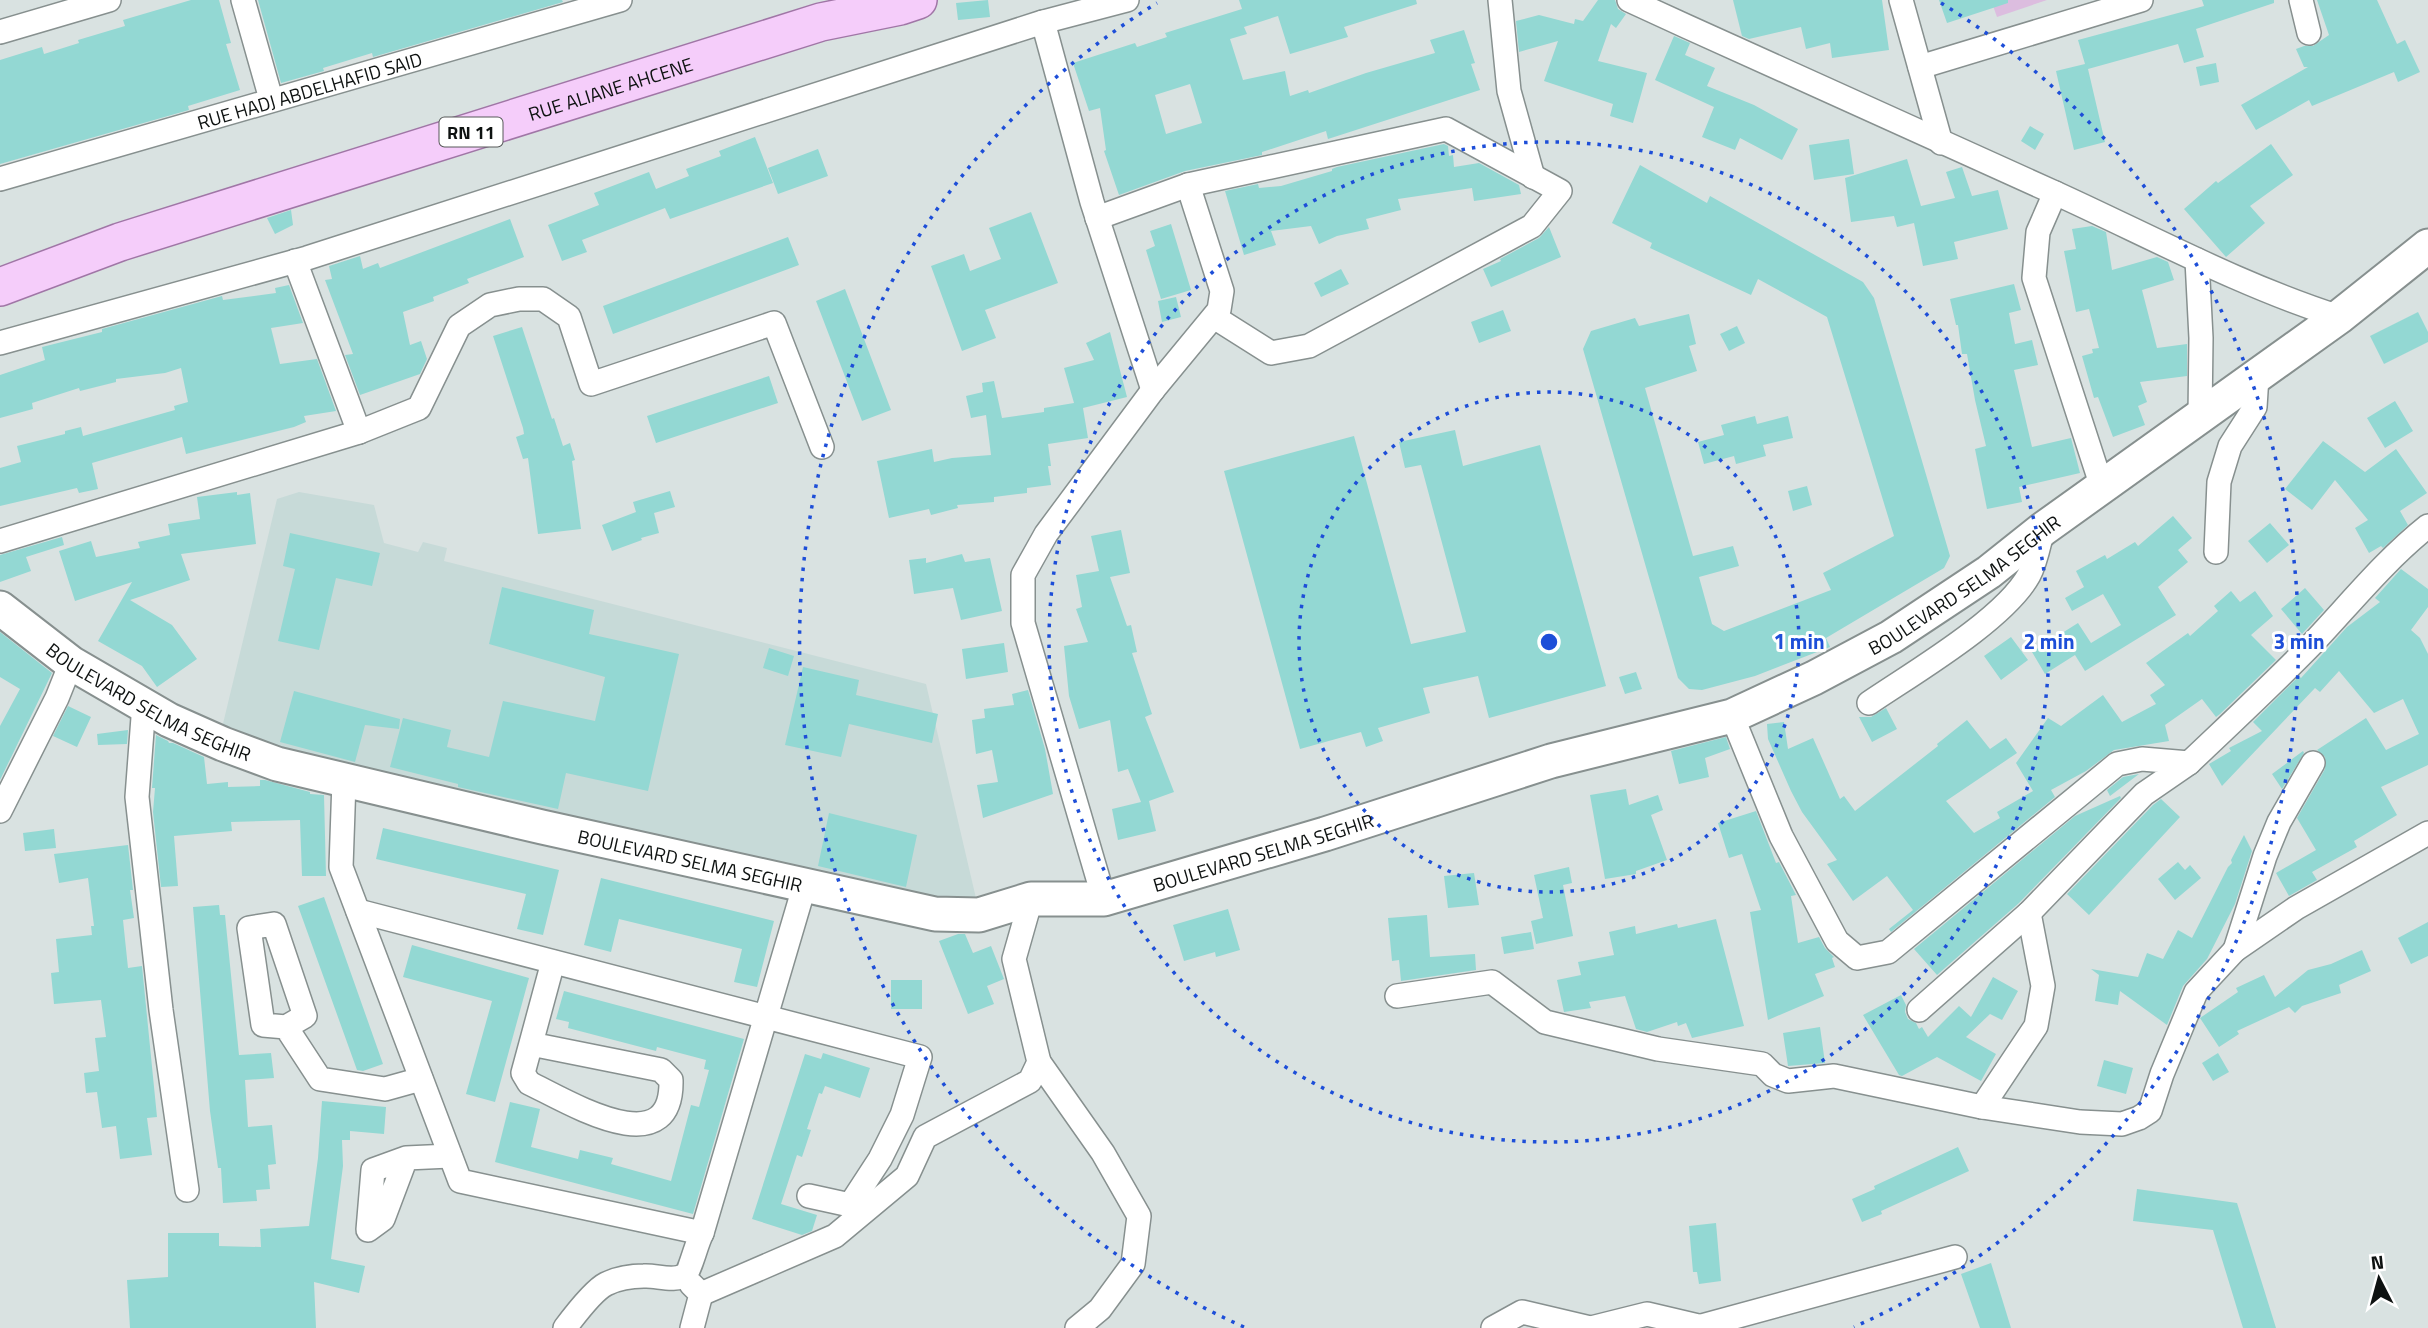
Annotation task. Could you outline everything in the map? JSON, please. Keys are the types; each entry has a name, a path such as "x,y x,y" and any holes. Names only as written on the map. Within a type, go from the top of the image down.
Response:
{"main road":[{"name":"RUE ALIANE AHCENE","path":"821,22 866,0"},
{"name":"RUE ALIANE AHCENE","path":"0,287 120,242 821,22 918,0"},
{"name":"RUE ALIANE AHCENE","path":"0,268 120,242"},
{"name":"BOULEVARD SELMA SEGHIR","path":"0,608 71,663 169,720 277,764 542,827 935,914 979,915 1031,900 1104,899 1325,834 1551,761 1732,716 1814,678 1891,637 1990,572 2043,529 2339,317 2428,246"}],"street":[{"path":"0,32 109,0"},
{"path":"243,0 271,99"},
{"name":"RUE HADJ ABDELHAFID SAID","path":"0,179 583,5 620,0"},
{"path":"0,343 295,261 1044,22 1127,0"},
{"path":"1500,0 1509,91 1533,177"},
{"path":"1629,0 2266,292 2339,317"},
{"path":"1901,0 1941,143"},
{"path":"1920,67 2141,0"},
{"path":"2301,0 2309,33"},
{"path":"1044,22 1097,218 1153,390"},
{"path":"1097,218 1188,185 1446,129 1560,191 1532,226 1309,346 1272,353 1214,317"},
{"path":"1104,899 1023,623 1023,575 1046,534 1153,390 1214,317 1222,302 1222,291 1188,185"},
{"path":"2055,193 2038,232 2034,278 2102,487"},
{"path":"2197,260 2201,338 2200,416"},
{"path":"295,261 359,432"},
{"path":"0,541 359,432 419,408 459,326 490,305 519,299 543,299 569,317 591,384 774,323 822,447"},
{"path":"2216,552 2219,482 2230,446 2255,407 2257,376"},
{"path":"1919,1010 2029,914 2144,794 2189,763 2280,677 2384,563 2428,526"},
{"path":"1870,703 1963,638 2010,600 2030,574 2043,529"},
{"path":"0,811 57,698 71,663"},
{"path":"144,704 137,797 161,1010 187,1190"},
{"path":"1732,716 1781,836 1837,941 1857,958 1888,952 2117,764 2142,759 2189,763"},
{"path":"2235,950 2265,856 2279,822 2313,763"},
{"path":"344,780 341,867 460,1181 702,1233"},
{"path":"1397,996 1492,982 1545,1022 1658,1049 1762,1064 1773,1075 1788,1082 1833,1076 1982,1107 2080,1122 2122,1124 2150,1111 2162,1073 2196,992 2235,950 2296,908 2428,833"},
{"path":"565,1328 603,1285 625,1277 647,1275 673,1279 684,1276 691,1268 693,1251 702,1233 804,884"},
{"path":"1031,900 1014,960 1039,1062 1103,1153 1139,1216 1133,1264 1100,1309 1077,1328"},
{"path":"358,911 920,1056 902,1115 880,1159 850,1205 809,1196"},
{"path":"1982,1107 2036,1026 2043,986 2029,914"},
{"path":"531,1044 662,1070 671,1080 671,1091 663,1114 653,1122 632,1124 604,1119 529,1083 523,1073 553,962"},
{"path":"286,1027 320,1079 385,1089 421,1079"},
{"path":"701,1294 835,1236 907,1176 925,1137 1030,1081 1039,1062"},
{"path":"406,1158 450,1156"},
{"path":"1493,1328 1522,1312 1591,1328 1647,1314 1696,1327 1955,1257"},
{"path":"684,1276 701,1294"},
{"path":"692,1328 701,1294"}],"shaded area":[{"path":"1991,0 2047,0 1997,17"},
{"path":"299,492 374,505 384,543 418,552 423,542 447,548 444,561 926,684 979,911 248,748 221,732 277,499"}],"building":[{"path":"191,0 219,0 231,43 226,44 240,90 188,106 189,110 0,164 0,60 42,47 44,54 79,43 78,40 125,26 123,20"},
{"path":"258,0 563,2 373,57 372,53 281,83"},
{"path":"988,0 990,17 958,20 956,3"},
{"path":"1239,0 1416,0 1417,4 1344,27 1348,37 1290,54 1278,16 1244,27 1247,34 1230,39 1243,80 1285,71 1290,96 1308,90 1309,93 1435,53 1430,40 1464,30 1475,63 1471,64 1480,90 1328,139 1326,131 1262,152 1262,155 1185,171 1119,195 1104,151 1100,108 1089,111 1073,63 1135,43 1137,47 1167,37 1165,33 1242,9","holes":["1190,84 1202,123 1166,134 1155,95"]},
{"path":"1598,0 1615,0 1618,9 1626,14 1616,28 1611,24 1598,61 1647,73 1633,123 1610,116 1613,104 1544,81 1558,41 1519,52 1516,21 1539,15 1574,24 1575,19 1583,21"},
{"path":"1733,0 1882,0 1889,50 1832,58 1830,43 1806,49 1801,27 1749,39 1742,36"},
{"path":"1939,0 2008,0 2008,3 1947,23"},
{"path":"2202,0 2274,0 2274,3 2196,29 2204,57 2184,63 2178,44 2088,69 2105,142 2074,150 2056,71 2085,64 2078,40 2204,6"},
{"path":"2317,0 2377,0 2397,44 2405,40 2420,72 2398,82 2394,72 2312,106 2309,100 2256,130 2241,105 2308,67 2304,67 2296,49 2313,46 2329,35"},
{"path":"1674,36 1690,43 1685,55 1715,68 1707,86 1754,105 1798,129 1782,160 1740,138 1735,150 1702,137 1714,107 1655,80"},
{"path":"2216,63 2219,82 2200,86 2196,67"},
{"path":"2030,126 2044,134 2035,150 2021,141"},
{"path":"755,137 773,183 670,219 665,208 582,240 587,252 562,261 548,225 599,205 594,193 649,172 656,189 689,176 686,169 721,156 719,151"},
{"path":"1849,139 1854,174 1814,180 1809,145"},
{"path":"1444,144 1448,146 1449,156 1453,155 1454,167 1479,163 1519,185 1521,194 1474,201 1472,188 1398,199 1401,210 1366,219 1369,229 1337,236 1319,244 1311,226 1271,231 1276,245 1244,255 1225,191 1258,184 1259,188 1281,186 1332,171 1337,167"},
{"path":"2271,144 2293,175 2250,206 2265,223 2226,257 2184,209 2216,181 2218,183"},
{"path":"818,149 828,176 778,194 768,168"},
{"path":"1907,159 1921,206 1955,198 1946,172 1962,167 1972,196 1998,190 2008,229 1954,242 1958,259 1923,266 1914,223 1897,227 1894,216 1851,222 1845,178"},
{"path":"1640,165 1707,203 1710,196 1863,282 1874,298 1950,556 1944,568 1826,638 1830,647 1755,676 1702,690 1689,689 1678,678 1583,349 1591,331 1635,318 1639,326 1689,314 1696,344 1689,346 1697,371 1645,388 1693,556 1733,546 1739,566 1699,577 1712,624 1724,631 1831,590 1823,573 1894,536 1827,317 1758,279 1751,295 1650,248 1652,243 1612,223"},
{"path":"291,210 293,225 275,234 267,218"},
{"path":"1031,212 1058,283 985,310 996,338 962,351 931,266 964,254 970,271 1001,259 989,228"},
{"path":"510,219 524,257 467,279 469,283 433,297 434,301 403,312 410,345 421,341 427,359 420,374 360,395 345,355 353,354 325,280 332,279 329,266 360,256 363,269 378,263 380,268"},
{"path":"1171,224 1191,290 1161,299 1146,250 1155,246 1150,231"},
{"path":"2092,226 2106,232 2112,270 2157,257 2168,262 2174,280 2142,290 2157,348 2187,344 2187,376 2140,382 2147,402 2138,406 2145,425 2113,437 2098,397 2094,398 2082,356 2099,348 2089,309 2076,312 2064,251 2076,249 2072,229"},
{"path":"1549,227 1561,257 1491,287 1483,269 1539,238"},
{"path":"788,237 799,265 613,334 603,306"},
{"path":"1341,269 1349,284 1321,297 1314,283"},
{"path":"2014,284 2021,310 2009,313 2015,344 2032,340 2038,365 2014,370 2032,447 2071,438 2080,473 2019,487 2022,502 1987,509 1975,449 1986,446 1967,354 1962,354 1958,325 1950,299"},
{"path":"289,285 303,323 271,328 280,364 317,359 336,411 304,416 306,422 294,427 186,454 182,437 92,463 98,489 79,493 77,488 0,506 0,468 21,462 17,446 65,434 65,431 81,427 83,436 175,410 174,406 188,402 181,368 165,373 116,379 116,382 80,391 79,388 32,403 33,409 0,418 0,375 45,360 42,347 222,296 223,300 276,293 275,288"},
{"path":"845,289 891,410 862,421 816,301"},
{"path":"1176,297 1181,317 1162,322 1158,301"},
{"path":"1503,310 1511,331 1479,343 1471,322"},
{"path":"2418,312 2428,332 2428,342 2384,364 2370,336"},
{"path":"1737,326 1745,343 1729,351 1720,334"},
{"path":"522,327 552,419 554,418 563,446 570,443 575,460 572,461 581,529 538,534 528,458 523,459 516,437 524,434 523,428 493,336"},
{"path":"1110,332 1127,397 1083,408 1088,438 1048,444 1051,485 1027,488 1027,493 994,497 994,502 957,505 958,508 931,515 929,509 889,518 877,461 932,449 934,462 991,455 986,415 971,418 966,396 983,392 982,383 994,381 1002,418 1044,412 1044,408 1074,403 1064,368 1094,360 1086,343"},
{"path":"769,376 778,403 656,443 647,416"},
{"path":"2395,401 2413,431 2385,448 2367,418"},
{"path":"1755,416 1757,424 1788,416 1793,438 1763,445 1766,456 1736,464 1734,456 1704,464 1698,442 1724,435 1721,425"},
{"path":"1455,430 1463,466 1540,445 1606,686 1489,718 1478,676 1423,688 1430,713 1378,728 1383,741 1366,747 1361,732 1300,749 1224,471 1354,436 1411,644 1466,632 1421,465 1405,468 1399,442"},
{"path":"2323,441 2365,472 2396,449 2427,493 2400,511 2408,525 2383,548 2381,546 2369,553 2355,528 2368,520 2335,480 2312,510 2285,489"},
{"path":"1807,486 1812,505 1793,511 1788,491"},
{"path":"670,491 675,507 654,513 659,533 612,551 602,525 636,512 633,502"},
{"path":"237,492 237,495 250,493 256,544 181,554 190,580 130,600 172,625 197,659 157,687 142,666 98,641 132,582 75,601 59,551 91,541 96,557 140,548 138,542 170,535 168,524 200,519 197,497"},
{"path":"2173,516 2192,538 2178,550 2188,562 2158,587 2176,615 2085,671 2075,655 2045,674 2032,652 2078,623 2091,643 2121,625 2103,594 2072,611 2065,598 2084,587 2076,571 2105,555 2107,559 2135,542 2138,546"},
{"path":"2270,523 2289,545 2267,563 2248,541"},
{"path":"1121,530 1130,573 1110,577 1127,626 1131,625 1137,652 1132,653 1152,714 1145,717 1174,792 1149,801 1156,831 1118,840 1112,809 1141,802 1128,769 1118,772 1110,720 1079,729 1069,696 1064,646 1088,642 1076,609 1082,607 1076,575 1099,571 1091,536"},
{"path":"290,533 380,553 372,586 336,578 319,650 278,641 295,569 283,566"},
{"path":"62,537 64,545 26,557 31,571 0,582 0,555"},
{"path":"962,554 965,562 990,558 1002,611 961,620 953,588 914,594 909,560 926,558 926,563"},
{"path":"2401,569 2428,589 2428,607 2411,630 2420,638 2428,654 2428,765 2381,787 2397,815 2354,841 2357,847 2312,872 2317,880 2289,896 2276,873 2316,850 2297,818 2325,769 2325,757 2317,750 2366,718 2386,750 2419,734 2403,699 2374,713 2339,671 2320,692 2315,688 2222,786 2209,764 2231,751 2229,748 2262,731 2253,722 2299,676 2301,678 2347,627 2380,602 2375,598"},
{"path":"502,587 594,610 589,634 679,654 648,791 566,773 558,809 458,787 458,784 390,767 403,718 451,730 447,747 489,757 503,701 595,721 605,677 489,644"},
{"path":"2305,588 2324,610 2302,634 2281,609"},
{"path":"2231,591 2240,602 2255,591 2273,616 2251,635 2276,660 2220,714 2216,717 2202,699 2165,725 2169,741 2114,750 2086,771 2051,790 2055,797 1891,932 1889,929 1913,910 1887,876 1853,901 1827,864 1837,860 1802,812 1791,791 1768,739 1767,724 1784,722 1788,749 1813,738 1840,799 1844,796 1855,811 1967,720 1990,749 2006,738 2017,753 1946,801 1974,833 2000,818 1997,812 2033,791 2016,763 2048,718 2061,726 2103,695 2122,722 2156,704 2150,695 2165,685 2146,663 2188,633 2190,636 2218,611 2214,606"},
{"path":"0,632 52,673 0,780 0,726 20,689 0,677"},
{"path":"2011,637 2028,660 2001,680 1984,656"},
{"path":"1004,643 1008,672 966,679 962,649"},
{"path":"769,648 794,656 788,676 763,668"},
{"path":"803,667 859,680 856,695 938,714 932,743 849,724 841,757 785,745"},
{"path":"1636,672 1642,689 1625,694 1619,677"},
{"path":"1028,690 1045,749 1053,794 983,818 977,785 998,782 992,750 976,754 972,720 985,718 984,709 1014,705 1012,694"},
{"path":"294,691 400,719 399,729 365,725 355,762 280,742"},
{"path":"68,706 91,717 77,747 53,736"},
{"path":"1886,708 1897,729 1872,742 1859,717 1871,717"},
{"path":"128,730 127,744 98,745 97,734"},
{"path":"156,735 204,757 207,784 228,782 228,787 260,786 260,780 265,780 310,794 324,795 326,876 302,876 300,820 231,822 232,831 174,836 178,886 161,887 153,812 155,788 152,788"},
{"path":"1726,737 1730,749 1705,758 1709,777 1679,784 1671,751"},
{"path":"2303,751 2304,753 2282,789 2272,774"},
{"path":"2139,774 2110,796 2107,790 2123,777"},
{"path":"1626,789 1629,805 1658,795 1663,810 1651,815 1667,860 1636,871 1636,874 1605,879 1590,795"},
{"path":"2120,796 2121,798 2019,903 1937,975 1914,949 2075,816"},
{"path":"2161,799 2180,817 2089,915 2067,894"},
{"path":"1756,811 1776,863 1779,862 1796,895 1791,896 1798,943 1819,937 1834,957 1835,967 1815,974 1824,996 1768,1020 1750,912 1761,910 1742,854 1729,858 1718,823"},
{"path":"829,813 917,835 906,887 818,866"},
{"path":"383,828 559,870 543,935 517,929 526,894 376,859"},
{"path":"54,829 56,848 25,851 23,833"},
{"path":"2244,835 2252,851 2235,904 2207,959 2183,986 2167,1025 2120,991 2118,1005 2095,1001 2099,975 2091,969 2138,977 2147,953 2163,959 2178,930 2192,938"},
{"path":"128,845 134,918 123,920 128,968 142,966 157,1117 147,1118 152,1155 120,1159 116,1126 102,1128 97,1092 86,1093 84,1073 99,1071 95,1038 106,1037 101,1000 54,1004 51,973 59,972 56,939 92,935 91,926 94,926 88,878 59,883 54,854"},
{"path":"2178,862 2185,870 2190,865 2201,878 2175,900 2158,879"},
{"path":"1569,867 1572,883 1563,885 1573,936 1536,944 1531,921 1543,918 1534,875"},
{"path":"1474,873 1479,905 1448,908 1444,876"},
{"path":"601,878 774,921 757,987 734,982 742,949 619,919 611,952 584,945"},
{"path":"324,897 383,1064 363,1071 357,1070 298,906"},
{"path":"219,905 220,915 225,915 239,1055 271,1053 274,1078 245,1080 248,1127 272,1125 276,1164 268,1165 270,1189 256,1190 257,1201 223,1203 221,1168 218,1168 210,1111 193,907"},
{"path":"1228,909 1240,950 1216,957 1215,952 1184,961 1173,925"},
{"path":"1427,915 1430,957 1475,954 1476,970 1401,981 1399,960 1392,961 1388,918"},
{"path":"1716,919 1744,1026 1692,1038 1686,1023 1678,1026 1677,1022 1647,1032 1636,1029 1625,996 1589,1002 1591,1008 1564,1012 1557,980 1581,975 1578,962 1614,955 1609,932 1635,926 1636,934 1677,924 1678,928"},
{"path":"2428,922 2428,956 2411,964 2398,938"},
{"path":"1531,932 1534,949 1504,954 1501,937"},
{"path":"965,934 973,953 991,946 1004,979 987,986 994,1004 968,1014 939,941"},
{"path":"412,945 529,978 495,1102 466,1094 492,1001 403,977"},
{"path":"2362,950 2371,971 2339,985 2341,993 2302,1006 2295,1013 2289,1007 2237,1031 2239,1034 2219,1047 2200,1018 2238,992 2236,988 2264,975 2275,997 2308,970 2331,964"},
{"path":"1993,977 2018,991 2002,1020 1990,1014 1966,1037 1996,1054 1981,1081 1937,1057 1902,1076 1899,1075 1863,1015 1901,995 1908,1019 1916,1023 1919,1029 1922,1027 1928,1037 1959,1006 1971,1017"},
{"path":"891,980 922,980 922,1009 891,1009"},
{"path":"564,991 744,1039 693,1214 495,1162 510,1102 540,1109 531,1147 578,1159 580,1150 613,1158 611,1164 671,1181 691,1105 699,1107 709,1070 704,1069 706,1060 657,1047 656,1051 568,1028 569,1022 556,1019"},
{"path":"1820,1027 1825,1063 1788,1066 1783,1033"},
{"path":"823,1053 870,1068 860,1098 825,1086 822,1094 819,1093 807,1129 811,1130 802,1157 797,1155 781,1204 817,1215 812,1231 802,1235 752,1219 805,1054 821,1059"},
{"path":"2218,1053 2229,1072 2213,1081 2202,1063"},
{"path":"2104,1060 2133,1068 2126,1094 2097,1086"},
{"path":"322,1101 386,1107 384,1134 350,1131 350,1140 342,1140 343,1166 331,1259 365,1266 359,1293 314,1282 316,1328 130,1328 127,1280 168,1277 168,1233 219,1233 219,1246 261,1247 260,1229 309,1226"},
{"path":"1958,1147 1969,1171 1862,1222 1852,1199"},
{"path":"2137,1189 2237,1203 2276,1328 2243,1328 2213,1230 2133,1221"},
{"path":"1716,1223 1721,1281 1699,1284 1697,1272 1693,1272 1689,1226"},
{"path":"1991,1263 2011,1328 1980,1328 1961,1274"}]}
